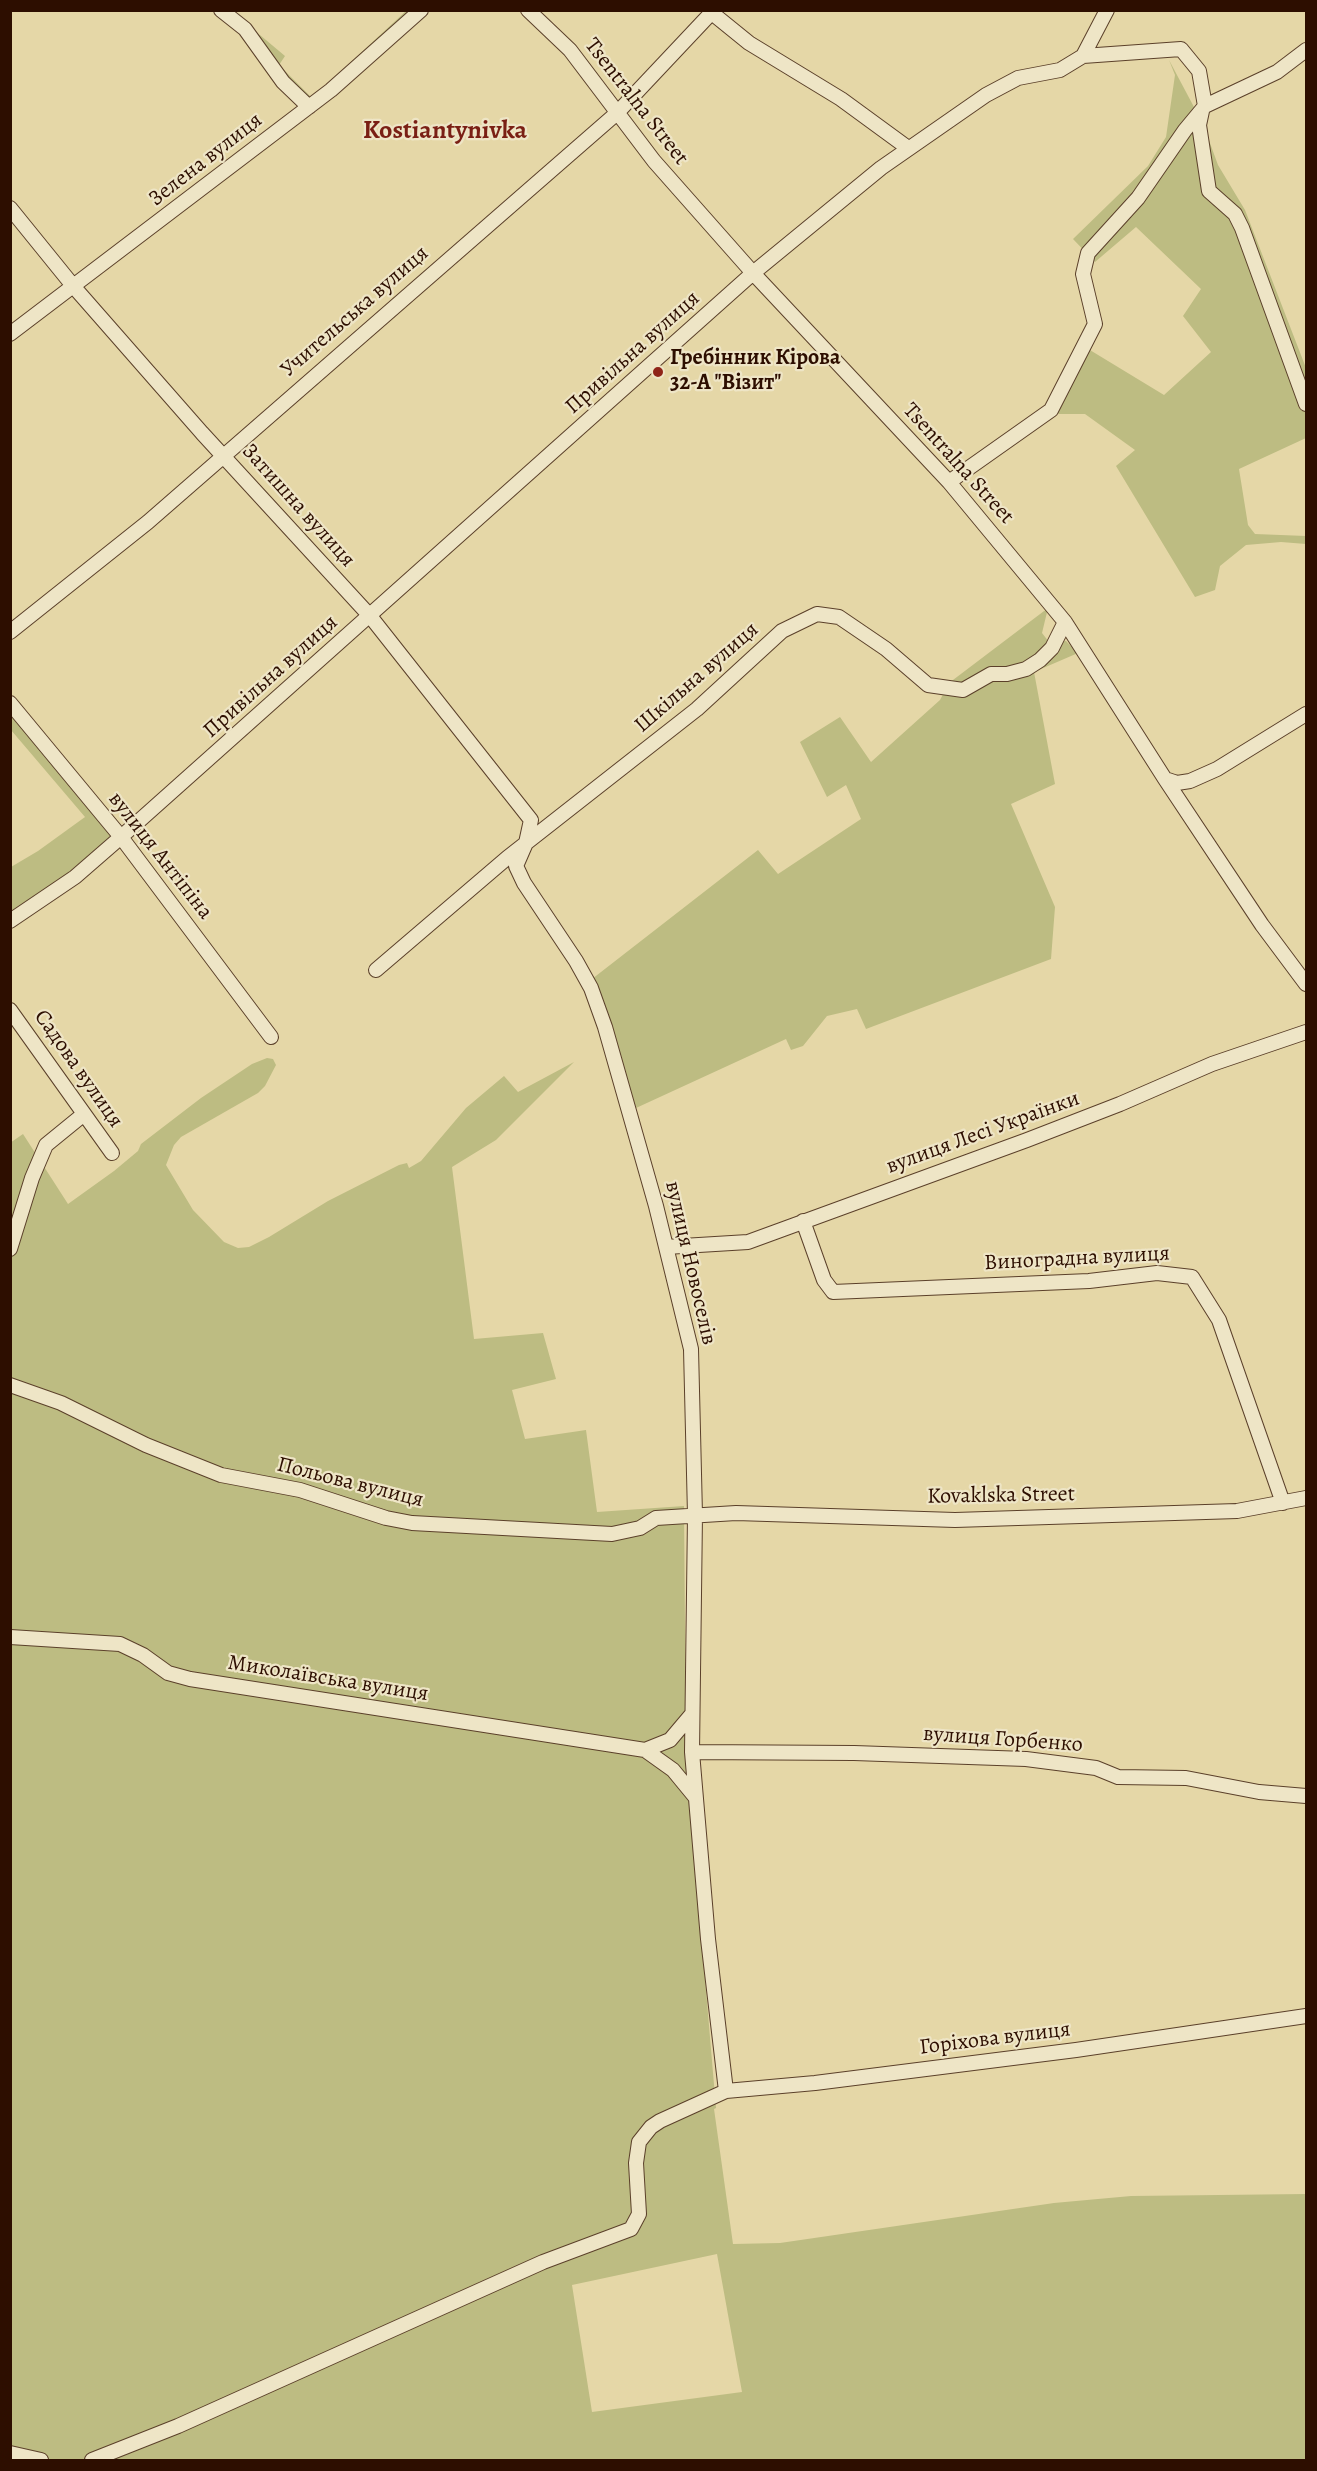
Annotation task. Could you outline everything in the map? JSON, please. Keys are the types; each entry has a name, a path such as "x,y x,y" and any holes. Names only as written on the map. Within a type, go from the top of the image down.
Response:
{"street":[{"path":"221,10 255,39 283,82 309,107"},
{"name":"Зелена вулиця","path":"10,334 309,107 370,57 421,10"},
{"name":"Tsentralna Street","path":"528,10 570,50 654,161 753,273 949,482 1065,622 1164,779 1262,925 1306,984"},
{"path":"1083,56 1107,10"},
{"path":"713,12 749,43 842,99 908,148"},
{"name":"Учительська вулиця","path":"10,632 148,522 617,113 713,12"},
{"name":"Привільна вулиця","path":"10,921 75,877 753,273 908,148 986,95 1018,78 1060,70 1083,56 1181,49 1199,71 1204,107"},
{"path":"949,482 1051,410 1095,324 1083,274 1088,253 1138,198 1172,145 1204,107 1277,72 1306,50"},
{"path":"1204,107 1199,125 1209,191 1235,214 1242,228 1306,404"},
{"name":"Затишна вулиця","path":"10,208 74,287 370,616 531,820 526,843"},
{"name":"Шкільна вулиця","path":"376,970 526,843 584,800 697,709 782,631 817,614 839,616 886,649 928,685 963,690 992,674 1007,674 1026,669 1040,660 1052,648 1065,622"},
{"name":"вулиця Антіпіна","path":"10,703 121,837 271,1037"},
{"path":"1164,779 1177,783 1190,781 1217,769 1306,714"},
{"name":"вулиця Новоселів","path":"526,843 516,866 524,883 576,961 591,988 605,1027 692,1348 695,1515 692,1752 708,1938 726,2091"},
{"name":"Садова вулиця","path":"10,1010 112,1153"},
{"name":"вулиця Лесі Українки","path":"666,1247 748,1242 1027,1140 1120,1104 1212,1064 1306,1032"},
{"path":"10,1249 32,1178 46,1145 84,1114"},
{"name":"Виноградна вулиця","path":"803,1221 824,1280 833,1292 1089,1281 1157,1273 1192,1277 1219,1320 1283,1503"},
{"name":"Польова вулиця","path":"10,1385 61,1403 146,1446 221,1475 300,1490 386,1518 412,1523 612,1534 640,1528 656,1518 695,1515"},
{"name":"Kovaklska Street","path":"695,1515 736,1513 955,1520 1237,1511 1306,1498"},
{"name":"Миколаївська вулиця","path":"10,1637 120,1644 143,1655 168,1673 190,1679 645,1750 673,1770 696,1798"},
{"path":"645,1750 670,1740 692,1714"},
{"name":"вулиця Горбенко","path":"692,1752 1026,1759 1096,1768 1118,1777 1186,1778 1259,1792 1306,1796"},
{"name":"Горіхова вулиця","path":"92,2460 178,2426 543,2262 631,2229 639,2214 636,2163 639,2142 651,2127 660,2121 726,2091 815,2083 1076,2050 1306,2016"},
{"path":"10,2453 41,2460"}],"shaded area":[{"path":"406,11 414,11 312,101 283,76 254,30 285,56 279,65 312,98"},
{"path":"1169,60 1203,124 1218,165 1245,210 1306,368 1306,438 1239,469 1248,525 1255,534 1306,536 1306,544 1281,542 1246,545 1220,566 1215,590 1195,597 1116,466 1135,450 1085,414 1059,414 1047,403 1080,344 1164,395 1211,352 1183,316 1201,289 1136,227 1095,262 1073,239 1148,166 1166,137 1175,75"},
{"path":"1048,608 1042,633 1049,642 1066,641 1078,653 1034,672 1055,784 1011,804 1055,907 1051,959 866,1029 857,1009 827,1016 803,1046 791,1050 786,1039 636,1108 612,1027 592,979 758,850 778,874 861,819 846,785 827,797 800,742 840,717 871,762 940,700 949,683"},
{"path":"10,709 112,837 108,843 11,917 11,867 38,851 85,817 11,730"},
{"path":"267,1058 273,1059 276,1065 265,1086 258,1093 181,1137 174,1145 166,1165 193,1210 224,1242 238,1248 249,1247 269,1237 328,1201 399,1165 407,1163 409,1168 421,1161 466,1108 504,1076 518,1092 574,1062 496,1140 452,1167 474,1339 543,1333 556,1379 512,1390 525,1439 586,1430 597,1512 684,1506 686,1755 716,2108 714,2109 733,2244 780,2243 1054,2203 1131,2196 1306,2194 1306,2460 11,2460 10,1143 23,1134 68,1204 114,1171 138,1151 141,1144 201,1098 252,1064","holes":["717,2254 742,2392 592,2412 572,2285"]}],"place":[{"name":"Гребінник Кірова 32-А \"Візит\"","path":"658,372"}],"district":[{"name":"Kostiantynivka","path":"445,132"}]}
